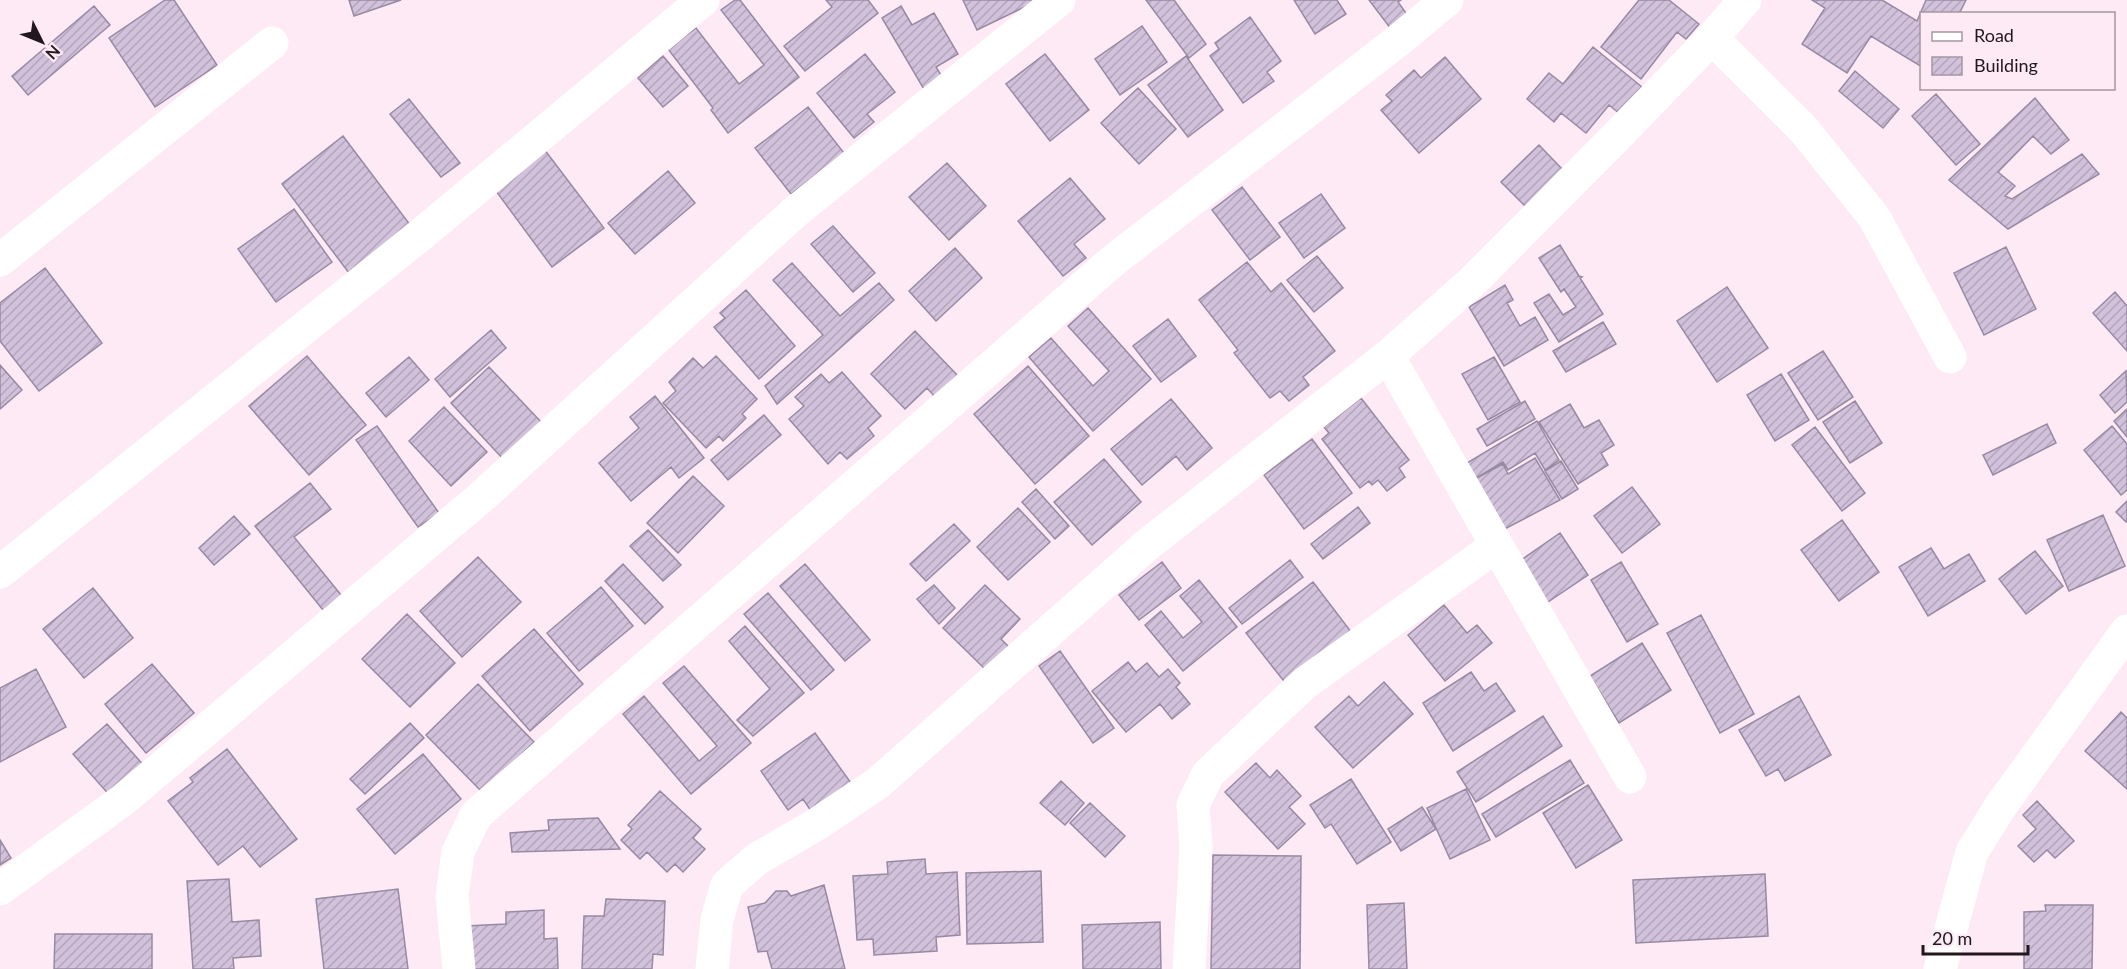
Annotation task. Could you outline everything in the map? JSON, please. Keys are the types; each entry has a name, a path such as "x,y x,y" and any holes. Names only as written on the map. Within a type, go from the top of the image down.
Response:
{"street":[{"path":"0,572 418,237 704,0"},
{"path":"0,889 123,800 479,500 795,212 1059,0"},
{"path":"459,969 452,896 458,852 476,815 1114,260 1395,43 1447,0"},
{"path":"712,969 717,919 727,885 757,859 817,824 878,783 1147,545 1388,356 1473,281 1712,38 1745,0"},
{"path":"1712,38 1804,130 1874,218 1950,357"},
{"path":"0,260 272,43"},
{"path":"1388,356 1630,777"},
{"path":"1189,969 1196,848 1192,805 1208,774 1305,683 1496,546"},
{"path":"1940,969 1972,852 2001,807 2127,631"}],"building":[{"path":"165,0 174,0 217,65 155,107 109,38"},
{"path":"349,0 401,0 354,16"},
{"path":"735,0 740,0 799,77 728,133 711,110 713,108 668,49 696,28 739,84 764,65 721,10"},
{"path":"826,0 868,0 878,13 805,71 784,46 832,7"},
{"path":"963,0 1039,0 977,30"},
{"path":"1146,0 1174,0 1206,44 1189,58"},
{"path":"1294,0 1337,0 1346,14 1315,34"},
{"path":"1369,0 1401,0 1398,2 1411,20 1394,33"},
{"path":"1639,0 1669,0 1699,24 1686,39 1677,32 1641,79 1601,47"},
{"path":"1812,0 1882,0 1917,21 1920,14 1920,66 1871,36 1847,73 1802,44 1825,8"},
{"path":"1926,0 1966,0 1960,12 1921,12"},
{"path":"94,6 110,25 28,95 12,76"},
{"path":"901,6 912,25 934,13 958,54 936,67 944,80 925,91 882,18"},
{"path":"1250,17 1281,61 1267,72 1274,81 1243,103 1210,56 1219,49 1215,43"},
{"path":"1142,26 1167,62 1120,95 1095,59"},
{"path":"1593,47 1642,87 1620,114 1609,105 1586,133 1561,113 1554,122 1527,99 1549,73 1563,84"},
{"path":"865,54 895,92 867,114 874,122 854,138 817,93"},
{"path":"1045,54 1089,110 1050,141 1006,84"},
{"path":"663,56 688,86 663,107 638,78"},
{"path":"1186,56 1223,110 1188,137 1148,85"},
{"path":"1445,57 1481,99 1419,153 1381,110 1392,101 1386,95 1414,70 1421,78"},
{"path":"1855,71 1899,109 1883,128 1839,91"},
{"path":"1138,88 1176,129 1139,164 1101,123"},
{"path":"1936,94 1980,144 1956,165 1912,116"},
{"path":"2035,98 2069,140 2051,154 2033,136 1998,172 2015,186 2005,196 2012,199 2082,154 2099,174 2008,229 1949,180"},
{"path":"409,99 460,163 441,177 390,114"},
{"path":"808,107 844,153 791,194 755,148"},
{"path":"343,136 414,230 352,277 282,184"},
{"path":"1539,145 1563,170 1525,206 1501,182"},
{"path":"544,149 604,228 552,267 493,187"},
{"path":"947,163 986,206 949,240 909,197"},
{"path":"668,171 695,203 635,254 608,223"},
{"path":"1070,178 1105,219 1074,244 1086,258 1063,276 1018,221"},
{"path":"1242,187 1280,237 1250,260 1212,210"},
{"path":"1321,194 1345,228 1304,258 1279,223"},
{"path":"294,209 332,262 276,302 238,249"},
{"path":"833,226 875,273 853,292 811,244"},
{"path":"1560,245 1603,314 1559,342 1534,303 1549,294 1563,315 1576,307 1564,289 1561,292 1539,258"},
{"path":"2006,247 2036,309 1984,335 1954,273"},
{"path":"955,248 982,278 936,321 909,291"},
{"path":"1317,256 1343,288 1314,312 1287,280"},
{"path":"1247,262 1271,292 1281,283 1335,351 1303,377 1309,385 1289,401 1280,391 1270,398 1234,353 1238,350 1199,300"},
{"path":"792,263 840,316 879,283 894,300 777,404 765,386 823,335 773,280"},
{"path":"45,268 102,343 39,391 0,341 0,303"},
{"path":"1505,285 1513,300 1507,303 1520,326 1535,317 1548,340 1504,366 1469,307"},
{"path":"1727,287 1768,348 1717,382 1677,321"},
{"path":"746,290 795,346 759,379 714,327 725,318 720,313"},
{"path":"2115,292 2127,306 2127,351 2093,313"},
{"path":"1088,308 1151,379 1093,431 1029,357 1051,338 1093,386 1109,371 1068,326"},
{"path":"1168,319 1196,356 1161,382 1133,346"},
{"path":"1603,322 1616,344 1566,372 1553,351"},
{"path":"491,330 506,348 450,397 435,379"},
{"path":"915,331 959,377 936,398 927,388 905,409 871,374"},
{"path":"1823,351 1853,397 1818,420 1788,373"},
{"path":"307,356 366,425 309,475 249,406"},
{"path":"716,356 757,399 742,414 746,418 723,441 719,436 706,448 663,403 676,391 669,382 693,358 703,368"},
{"path":"409,357 429,380 386,417 366,393"},
{"path":"1494,357 1520,402 1488,420 1462,374"},
{"path":"0,365 22,390 0,409"},
{"path":"1028,366 1089,436 1035,484 974,414"},
{"path":"489,367 543,424 504,460 451,403"},
{"path":"2126,371 2127,402 2115,413 2100,395"},
{"path":"842,372 881,416 868,428 874,436 847,459 840,452 828,464 789,419 804,406 795,397 821,374 829,383"},
{"path":"1781,374 1809,420 1775,441 1747,395"},
{"path":"655,396 704,458 679,478 671,467 631,501 599,463 639,428 630,417"},
{"path":"1361,398 1409,460 1399,468 1405,477 1387,491 1378,480 1372,485 1369,481 1360,488 1322,439 1329,433 1324,427"},
{"path":"1171,399 1212,448 1187,470 1176,456 1142,485 1111,449"},
{"path":"1525,401 1535,419 1487,446 1477,429"},
{"path":"1855,401 1882,443 1850,463 1823,422"},
{"path":"1570,404 1584,428 1599,420 1614,445 1601,453 1608,465 1578,484 1539,422"},
{"path":"444,407 487,452 451,486 409,441"},
{"path":"2127,409 2127,437 2114,421"},
{"path":"764,415 781,435 728,480 711,460"},
{"path":"1537,421 1559,460 1545,470 1535,453 1508,470 1503,462 1466,484 1457,469"},
{"path":"2047,424 2056,443 1993,475 1983,455"},
{"path":"377,426 439,513 418,527 356,440"},
{"path":"2112,426 2127,444 2127,490 2121,495 2084,450"},
{"path":"1815,427 1865,493 1842,511 1792,445"},
{"path":"1312,439 1352,493 1304,529 1264,475"},
{"path":"1535,458 1560,500 1497,533 1473,480 1503,464 1508,474"},
{"path":"1104,459 1141,502 1092,545 1054,502"},
{"path":"1561,461 1578,489 1562,499 1545,471"},
{"path":"693,476 724,506 678,553 647,523"},
{"path":"310,483 331,509 294,537 341,595 323,610 255,526"},
{"path":"1632,487 1660,524 1622,553 1594,516"},
{"path":"1036,489 1069,526 1055,539 1022,502"},
{"path":"2127,501 2127,521 2126,522 2116,512"},
{"path":"1358,507 1370,523 1323,559 1311,544"},
{"path":"1018,508 1050,542 1008,580 977,547"},
{"path":"2103,515 2125,566 2069,591 2047,540"},
{"path":"234,516 250,534 214,565 199,548"},
{"path":"1842,520 1879,572 1839,601 1801,550"},
{"path":"954,524 970,541 926,581 910,564"},
{"path":"648,530 681,565 663,581 630,546"},
{"path":"1560,533 1588,575 1539,608 1511,567"},
{"path":"1931,548 1944,569 1969,554 1985,581 1928,616 1899,567"},
{"path":"2035,551 2063,586 2026,614 1999,579"},
{"path":"478,557 521,602 462,657 420,611"},
{"path":"1290,560 1303,577 1242,624 1229,608"},
{"path":"1162,562 1181,588 1139,620 1119,595"},
{"path":"1621,562 1658,624 1627,642 1591,580"},
{"path":"623,564 663,607 645,624 605,581"},
{"path":"805,564 870,640 845,661 780,586"},
{"path":"1199,580 1237,627 1183,671 1145,625 1161,611 1183,638 1202,622 1180,596"},
{"path":"1313,582 1352,633 1287,685 1246,633"},
{"path":"934,585 955,608 939,624 917,599"},
{"path":"985,585 1020,619 1001,639 1010,648 987,671 943,628"},
{"path":"601,587 633,626 579,671 547,633"},
{"path":"93,588 133,638 84,678 43,629"},
{"path":"768,593 834,670 811,690 744,614"},
{"path":"1444,605 1467,633 1477,625 1492,643 1445,681 1408,635"},
{"path":"407,614 455,663 410,707 362,659"},
{"path":"1701,615 1754,714 1720,733 1667,633"},
{"path":"745,626 804,693 753,736 737,720 770,689 729,641"},
{"path":"534,629 583,684 530,731 482,676"},
{"path":"1642,643 1671,690 1619,723 1590,676"},
{"path":"1060,651 1114,728 1093,743 1039,666"},
{"path":"1128,662 1136,672 1147,663 1159,677 1168,669 1180,683 1176,687 1190,704 1172,719 1160,704 1126,732 1092,691"},
{"path":"152,664 194,713 146,753 105,704"},
{"path":"684,666 751,743 691,794 623,714 644,696 699,761 717,746 663,683"},
{"path":"36,669 66,727 0,762 0,688"},
{"path":"1471,672 1484,691 1496,683 1515,711 1453,751 1423,703"},
{"path":"1384,682 1413,714 1353,768 1315,727 1349,696 1358,706"},
{"path":"478,684 534,742 482,792 426,735"},
{"path":"1799,696 1831,755 1785,781 1778,769 1766,776 1739,730"},
{"path":"2121,712 2127,718 2127,789 2085,751"},
{"path":"1543,716 1562,746 1476,802 1457,772"},
{"path":"410,723 424,738 365,794 350,779"},
{"path":"107,724 146,768 112,798 73,754"},
{"path":"815,733 851,783 811,811 803,799 788,810 761,771"},
{"path":"227,749 297,839 260,867 243,846 218,865 168,801 193,782 190,778"},
{"path":"423,754 461,799 395,854 357,809"},
{"path":"1570,760 1584,783 1496,837 1482,814"},
{"path":"1256,763 1270,778 1277,770 1301,796 1289,807 1305,824 1278,849 1225,792"},
{"path":"1351,779 1391,842 1357,864 1331,824 1325,828 1310,805"},
{"path":"1061,781 1084,803 1065,825 1040,803"},
{"path":"1588,785 1622,840 1576,868 1543,813"},
{"path":"1466,789 1490,840 1450,859 1427,808"},
{"path":"660,791 701,829 693,838 705,849 683,872 675,864 667,872 647,852 640,859 621,840 632,829 628,825"},
{"path":"2037,801 2074,841 2055,858 2047,850 2034,862 2018,846 2036,829 2023,815"},
{"path":"1090,803 1125,836 1105,857 1070,823"},
{"path":"1422,807 1436,829 1401,851 1388,829"},
{"path":"598,818 620,849 512,852 510,833 549,830 548,820"},
{"path":"0,840 11,858 0,865"},
{"path":"1213,855 1301,856 1300,969 1211,969"},
{"path":"925,859 926,874 957,872 960,935 936,937 937,951 874,955 873,939 857,940 853,876 888,874 887,862"},
{"path":"1041,871 1043,942 967,944 966,873"},
{"path":"1765,874 1768,936 1636,943 1633,880"},
{"path":"229,879 232,922 259,920 261,956 233,958 234,969 193,969 187,881"},
{"path":"824,885 845,969 772,969 767,951 758,952 748,907 765,903 776,891 787,891 791,896"},
{"path":"398,889 408,969 324,969 316,899"},
{"path":"606,899 665,901 663,955 653,954 652,969 582,969 584,916 604,916"},
{"path":"1404,903 1407,969 1369,969 1367,905"},
{"path":"2045,905 2093,905 2092,969 2024,969 2024,912 2046,911"},
{"path":"544,910 544,939 557,938 558,969 468,969 466,926 506,924 506,912"},
{"path":"1160,922 1161,969 1083,969 1082,925"},
{"path":"55,934 152,934 152,969 54,969"}]}
